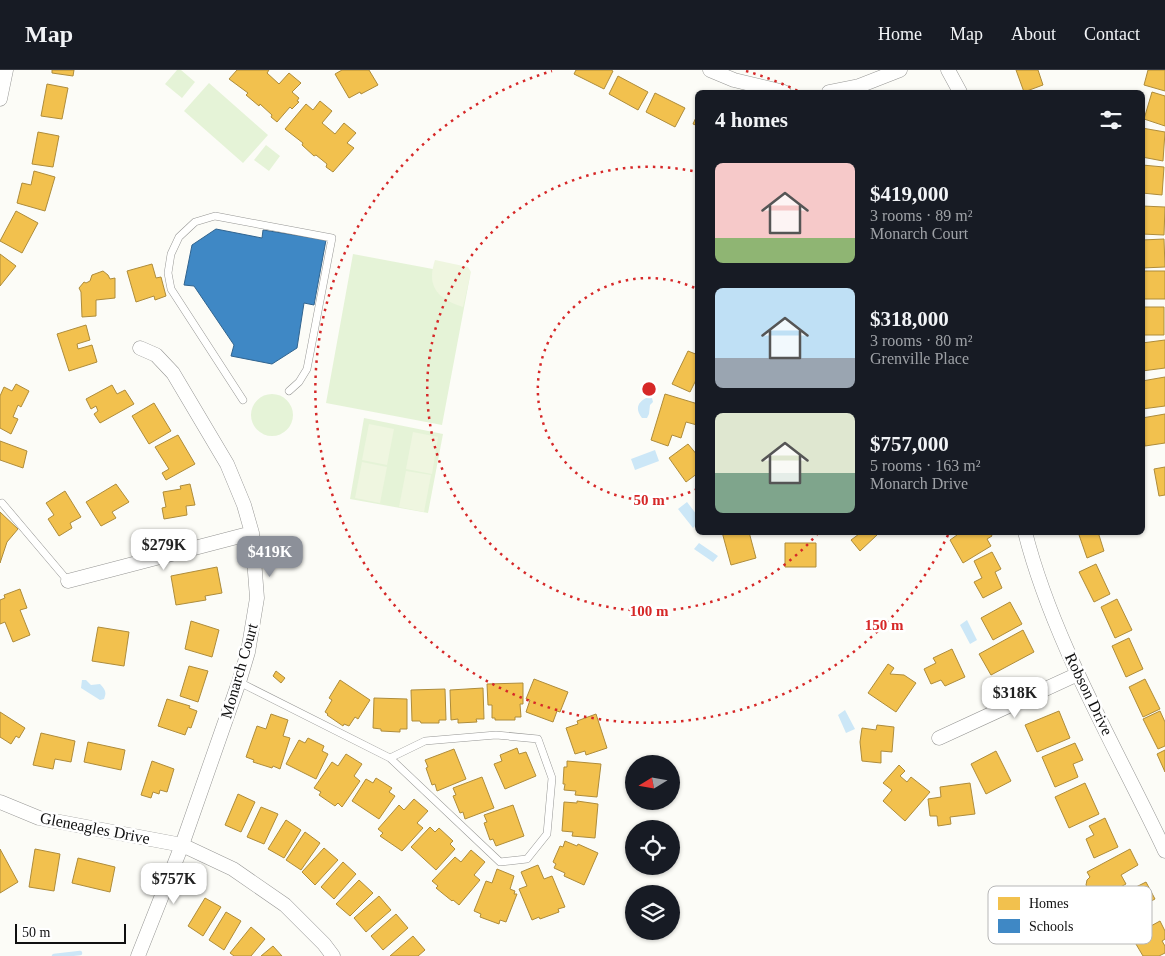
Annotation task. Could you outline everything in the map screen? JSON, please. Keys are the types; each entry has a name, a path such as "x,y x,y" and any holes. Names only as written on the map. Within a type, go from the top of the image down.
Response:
{"street":[{"path":"0,98 6,70"},
{"path":"710,70 734,80 776,90"},
{"path":"839,90 859,86 900,70"},
{"path":"948,70 959,90"},
{"name":"Monarch Court","path":"138,956 182,845 239,682 248,652 257,598 252,533 244,505 227,464 172,373 156,355 140,348"},
{"path":"68,581 252,533"},
{"name":"Robson Drive","path":"1025,535 1030,555 1053,616 1078,674 1165,852"},
{"path":"939,738 1078,674"},
{"name":"Gleneagles Drive","path":"0,802 39,818 182,845 233,869 285,905 324,944 333,956"}],"lane":[{"path":"243,400 171,289 168,273 171,254 179,237 195,222 215,216 332,238 307,369 299,382 289,391"},
{"path":"2,503 68,581"},
{"path":"239,682 390,758 500,862 527,859 547,834 552,778 538,739 496,735 425,741 390,758"}],"green space":[{"path":"177,70 181,70 195,82 182,98 165,84"},
{"path":"209,83 268,135 243,163 184,111"},
{"path":"266,145 280,156 269,171 254,160"},
{"path":"353,254 470,276 442,425 326,403"},
{"path":"435,260 468,267 471,272 463,307 447,300 436,291 432,278"},
{"path":"272,394 287,400 293,415 287,430 272,436 257,430 251,415 257,400"},
{"path":"364,418 443,434 428,513 350,499"},
{"path":"369,424 394,429 387,465 362,460"},
{"path":"413,432 438,437 432,474 406,469"},
{"path":"362,462 387,467 380,503 355,498"},
{"path":"406,471 431,475 424,512 399,507"}],"water":[{"path":"648,397 652,398 653,402 650,405 647,418 642,418 638,412 638,406 641,401"},
{"path":"655,450 659,461 635,470 631,459"},
{"path":"687,502 695,512 695,526 693,528 678,509"},
{"path":"699,543 718,556 713,562 694,549"},
{"path":"967,620 977,640 970,644 960,625"},
{"path":"82,680 86,680 91,685 100,684 105,691 104,699 100,700 81,688"},
{"path":"845,710 855,729 846,733 838,715"}],"building: Homes":[{"path":"52,70 74,70 73,76 52,73"},
{"path":"237,70 269,70 267,73 279,84 289,73 301,83 292,92 299,98 297,101 299,102 292,109 290,107 277,122 260,104 259,106 246,95 248,93 229,79"},
{"path":"342,70 369,70 378,85 349,98 335,74"},
{"path":"576,70 613,71 604,89 574,74"},
{"path":"1016,70 1038,70 1043,85 1029,90 1023,90"},
{"path":"1148,70 1165,70 1165,91 1144,85"},
{"path":"618,76 648,92 638,110 609,94"},
{"path":"47,84 68,88 62,119 41,116"},
{"path":"1152,92 1165,96 1165,126 1145,119"},
{"path":"655,93 685,108 675,127 646,112"},
{"path":"320,101 332,111 322,123 335,134 344,123 356,133 347,143 354,148 333,172 326,167 327,164 316,155 314,156 302,145 303,143 285,129 306,104 313,110"},
{"path":"1145,129 1165,132 1163,161 1145,158"},
{"path":"38,132 59,136 53,167 32,164"},
{"path":"1145,165 1164,167 1162,195 1145,193"},
{"path":"34,171 55,177 45,211 17,203 22,183 31,185"},
{"path":"1145,206 1165,207 1164,235 1145,234"},
{"path":"16,211 38,223 22,253 0,241"},
{"path":"1164,239 1165,267 1145,268 1145,240"},
{"path":"0,254 16,266 0,286"},
{"path":"152,264 156,278 161,277 166,296 155,300 154,296 136,302 127,271"},
{"path":"103,271 110,279 115,278 115,298 96,300 96,316 82,317 81,292 79,288 84,282 90,281 92,275"},
{"path":"1145,271 1165,271 1165,299 1145,299"},
{"path":"1145,307 1164,307 1164,335 1145,335"},
{"path":"86,325 90,340 77,344 78,349 92,345 97,362 69,371 57,334"},
{"path":"1165,340 1165,368 1145,371 1145,343"},
{"path":"688,351 695,354 695,382 690,392 672,384"},
{"path":"1165,377 1165,406 1145,409 1145,380"},
{"path":"16,384 29,391 21,407 18,405 13,417 18,419 11,434 0,428 0,396 4,387 12,391"},
{"path":"112,385 117,394 125,390 134,404 100,423 94,414 98,411 96,406 91,409 86,399"},
{"path":"665,394 695,403 695,424 686,422 681,438 672,435 668,446 651,440"},
{"path":"154,403 171,431 149,444 132,416"},
{"path":"1165,414 1165,443 1145,446 1145,417"},
{"path":"178,435 195,464 166,480 162,473 169,469 155,447"},
{"path":"0,441 27,451 23,468 0,460"},
{"path":"688,444 695,452 695,475 686,482 669,458"},
{"path":"1165,467 1165,495 1159,496 1154,469"},
{"path":"116,484 129,502 112,512 116,518 101,526 86,502"},
{"path":"190,484 195,505 186,506 187,515 164,519 162,508 166,507 163,492 181,489 180,486"},
{"path":"65,491 81,517 70,523 72,528 59,536 48,519 54,515 46,503"},
{"path":"0,512 18,529 7,542 0,563"},
{"path":"723,535 750,535 756,558 731,565"},
{"path":"858,535 877,535 860,551 851,540"},
{"path":"957,535 992,536 987,539 991,546 963,563 950,540"},
{"path":"1079,535 1099,535 1104,551 1087,558"},
{"path":"785,543 816,543 816,567 785,567"},
{"path":"992,552 1001,569 995,572 1002,588 983,598 974,582 982,578 974,561"},
{"path":"1096,564 1110,594 1094,602 1079,572"},
{"path":"217,567 222,593 205,596 206,600 176,605 171,576"},
{"path":"20,589 27,608 20,610 30,635 13,642 5,622 0,624 0,600 5,598 4,595"},
{"path":"1117,599 1132,630 1115,638 1101,607"},
{"path":"1010,602 1022,624 993,640 981,618"},
{"path":"191,621 219,630 212,657 185,649"},
{"path":"98,627 129,632 124,666 92,661"},
{"path":"1023,630 1034,652 991,675 979,654"},
{"path":"1129,638 1143,669 1126,677 1112,646"},
{"path":"952,649 965,677 945,686 941,680 931,684 924,669 936,663 933,658"},
{"path":"888,664 894,668 890,674 904,675 916,683 896,712 868,693"},
{"path":"189,666 208,671 198,702 180,696"},
{"path":"276,671 285,678 281,683 273,676"},
{"path":"534,679 568,692 560,712 557,711 553,722 526,712 530,700 526,699"},
{"path":"1145,679 1160,709 1143,717 1129,687"},
{"path":"340,680 370,700 358,719 355,717 349,726 344,724 343,726 325,712 332,700 329,698"},
{"path":"523,683 523,704 520,704 521,717 515,717 515,720 495,720 495,718 492,718 492,705 488,705 487,684"},
{"path":"483,688 484,719 476,719 477,722 458,723 458,719 451,720 450,690"},
{"path":"445,689 446,720 439,720 439,723 412,721 411,690"},
{"path":"374,698 407,699 407,729 400,729 400,732 381,731 381,729 373,728"},
{"path":"167,699 190,706 189,708 197,711 191,728 188,727 185,735 158,726"},
{"path":"1059,711 1070,738 1037,752 1025,725"},
{"path":"1160,711 1165,722 1165,746 1158,749 1143,719"},
{"path":"0,712 25,728 19,738 16,736 11,744 0,737"},
{"path":"271,714 288,720 283,736 290,738 280,769 253,762 254,760 246,757 257,726 266,729"},
{"path":"596,714 607,748 586,755 585,751 575,754 566,728 578,724 577,721"},
{"path":"877,725 894,727 892,752 881,751 881,763 862,761 860,742 862,728 876,730"},
{"path":"41,733 75,741 71,762 55,759 53,769 33,765"},
{"path":"308,738 324,746 322,751 328,754 316,779 286,764 299,740 305,743"},
{"path":"88,742 125,750 121,770 84,762"},
{"path":"1075,743 1083,760 1073,764 1078,777 1055,787 1042,757"},
{"path":"517,748 519,754 526,752 536,776 505,789 494,764 502,761 500,755"},
{"path":"454,749 466,779 437,791 435,784 432,785 425,760"},
{"path":"1165,750 1165,772 1157,754"},
{"path":"996,751 1011,781 986,794 971,764"},
{"path":"346,754 362,764 354,776 360,781 342,807 338,803 335,806 319,795 321,792 314,788 332,762 338,766"},
{"path":"152,761 174,769 167,792 160,790 159,794 153,792 151,798 141,795"},
{"path":"567,761 601,764 597,797 575,795 576,791 564,790 564,767 567,767"},
{"path":"899,765 905,771 900,776 907,782 911,777 930,792 905,821 883,801 892,790 883,783"},
{"path":"482,777 494,808 465,819 463,812 460,813 453,796 456,795 453,788"},
{"path":"376,778 392,788 389,792 395,796 379,819 352,801 366,779 373,783"},
{"path":"970,783 975,814 950,817 951,824 938,826 937,816 930,816 928,799 941,797 940,787"},
{"path":"1085,783 1099,814 1069,828 1055,797"},
{"path":"238,794 255,802 241,832 225,825"},
{"path":"414,799 428,811 417,823 423,828 402,851 380,836 383,833 378,829 399,805 404,810"},
{"path":"577,801 598,804 595,838 572,836 573,832 562,831 564,802 577,803"},
{"path":"513,805 524,836 496,846 493,839 490,840 484,823 487,822 484,815"},
{"path":"261,807 278,814 264,844 247,837"},
{"path":"1105,818 1118,847 1094,858 1086,839 1094,835 1089,826"},
{"path":"286,820 301,830 284,858 268,849"},
{"path":"430,827 435,832 439,828 453,841 450,844 455,849 436,870 411,847"},
{"path":"305,832 320,843 301,870 286,860"},
{"path":"565,841 577,846 578,844 598,853 584,885 564,876 565,873 554,868 556,864 553,862 560,846 563,847"},
{"path":"324,848 338,860 315,885 302,872"},
{"path":"0,849 18,882 0,893"},
{"path":"35,849 60,854 54,891 29,887"},
{"path":"1130,849 1138,865 1121,875 1126,884 1122,886 1087,886 1087,880 1090,877 1087,872"},
{"path":"471,850 485,862 474,875 480,880 459,905 436,888 438,886 432,881 455,857 461,862"},
{"path":"78,858 115,867 110,892 72,883"},
{"path":"343,862 356,874 334,899 321,887"},
{"path":"538,865 544,879 552,876 565,907 558,909 559,912 532,920 519,889 527,886 521,872"},
{"path":"497,869 514,876 510,889 515,891 514,894 517,894 506,922 500,920 499,924 480,917 481,914 474,911 486,881 492,883"},
{"path":"359,880 373,893 350,916 336,904"},
{"path":"1146,882 1148,886 1138,886"},
{"path":"379,896 391,910 366,932 354,918"},
{"path":"205,898 221,907 203,936 188,926"},
{"path":"226,912 241,921 224,950 209,940"},
{"path":"396,914 408,928 383,950 371,936"},
{"path":"1160,921 1165,931 1165,939 1162,941 1165,946 1165,953 1159,956 1143,956 1136,944 1152,944 1152,925"},
{"path":"251,927 265,939 251,956 234,956 230,953"},
{"path":"413,936 425,950 418,956 390,956"},
{"path":"273,946 282,956 261,956"}],"building: Schools":[{"path":"216,229 262,238 263,230 326,240 314,305 304,303 297,348 272,364 231,356 234,345 194,286 184,285 192,245"}],"waterway":[{"path":"54,956 80,953"}]}
